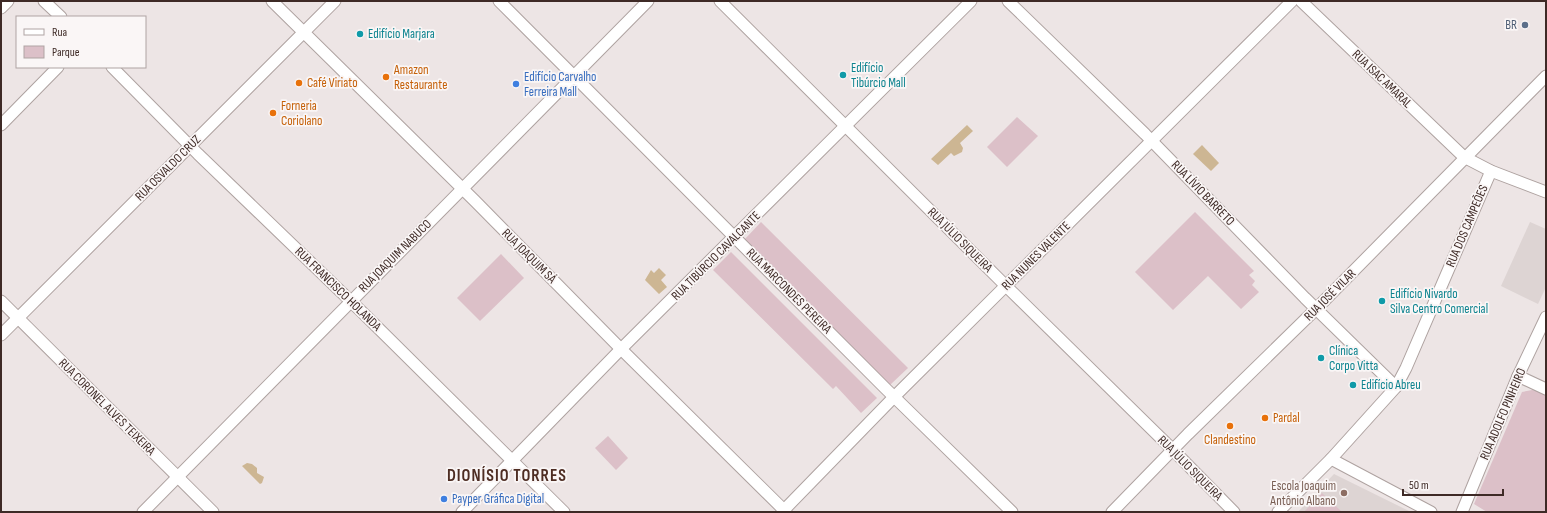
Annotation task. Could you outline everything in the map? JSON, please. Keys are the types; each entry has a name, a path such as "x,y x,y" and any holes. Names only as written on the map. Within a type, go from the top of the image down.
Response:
{"street":[{"path":"1,8 8,1"},
{"path":"44,1 60,16"},
{"name":"RUA JOAQUIM SÁ","path":"272,1 463,189 784,511"},
{"name":"RUA OSVALDO CRUZ","path":"1,334 335,1"},
{"name":"RUA MARCONDES PEREIRA","path":"499,1 894,397 1012,512"},
{"name":"RUA JOAQUIM NABUCO","path":"143,512 648,1"},
{"name":"RUA JÚLIO SIQUEIRA","path":"720,1 1234,512"},
{"name":"RUA TIBÚRCIO CAVALCANTE","path":"462,512 621,349 971,1"},
{"name":"RUA LÍVIO BARRETO","path":"1008,1 1151,141 1316,309 1396,387"},
{"name":"RUA NUNES VALENTE","path":"784,511 894,397 1292,1"},
{"name":"RUA ISAC AMARAL","path":"1301,1 1464,158 1491,171 1546,192"},
{"path":"1,125 57,68"},
{"name":"RUA FRANCISCO HOLANDA","path":"113,68 190,146 564,512"},
{"name":"RUA JOSÉ VILAR","path":"1112,512 1316,309 1546,76"},
{"name":"RUA DOS CAMPEÕES","path":"1278,512 1396,387 1406,368 1491,171"},
{"name":"RUA CORONEL ALVES TEIXEIRA","path":"1,301 214,512"},
{"name":"RUA ADOLFO PINHEIRO","path":"1462,512 1518,376 1546,317"},
{"path":"1518,376 1546,389"},
{"path":"1330,458 1431,512"}],"shaded area":[{"path":"967,125 973,131 960,143 963,148 962,152 954,156 951,153 938,165 931,159"},
{"path":"1202,145 1219,163 1211,171 1193,154"},
{"path":"1530,222 1546,229 1546,287 1538,304 1501,286"},
{"path":"659,268 666,275 661,280 667,287 659,294 645,280 651,270 654,273"},
{"path":"247,463 252,464 257,468 257,473 264,477 262,483 260,484 242,466"},
{"name":"Escola Joaquim Antônio Albano","path":"1334,474 1411,512 1298,512"}],"green space":[{"path":"1017,117 1038,136 1007,167 987,147"},
{"path":"1195,212 1254,271 1249,275 1255,281 1252,285 1259,292 1241,309 1208,276 1173,310 1135,272"},
{"path":"761,222 908,368 890,385 744,240"},
{"path":"731,252 877,398 861,413 836,386 833,389 713,270"},
{"path":"501,254 524,278 480,321 457,298"},
{"path":"1532,390 1546,392 1546,512 1487,512 1474,504 1522,392"},
{"path":"608,436 628,458 616,470 595,448"},
{"path":"1322,493 1323,494 1342,512 1304,512"}],"place":[{"name":"BR","path":"1525,25"},
{"name":"Edifício Marjara","path":"360,34"},
{"name":"Edifício Tibúrcio Mall","path":"843,75"},
{"name":"Amazon Restaurante","path":"386,77"},
{"name":"Café Viriato","path":"299,83"},
{"name":"Edifício Carvalho Ferreira Mall","path":"516,84"},
{"name":"Forneria Coriolano","path":"273,113"},
{"name":"Edifício Nivardo Silva Centro Comercial","path":"1382,301"},
{"name":"Clínica Corpo Vitta","path":"1321,358"},
{"name":"Edifício Abreu","path":"1353,385"},
{"name":"Pardal","path":"1265,418"},
{"name":"Clandestino","path":"1230,426"},
{"name":"Escola Joaquim Antônio Albano","path":"1344,493"},
{"name":"Payper Gráfica Digital","path":"444,499"}],"district":[{"name":"DIONÍSIO TORRES","path":"507,476"}]}
